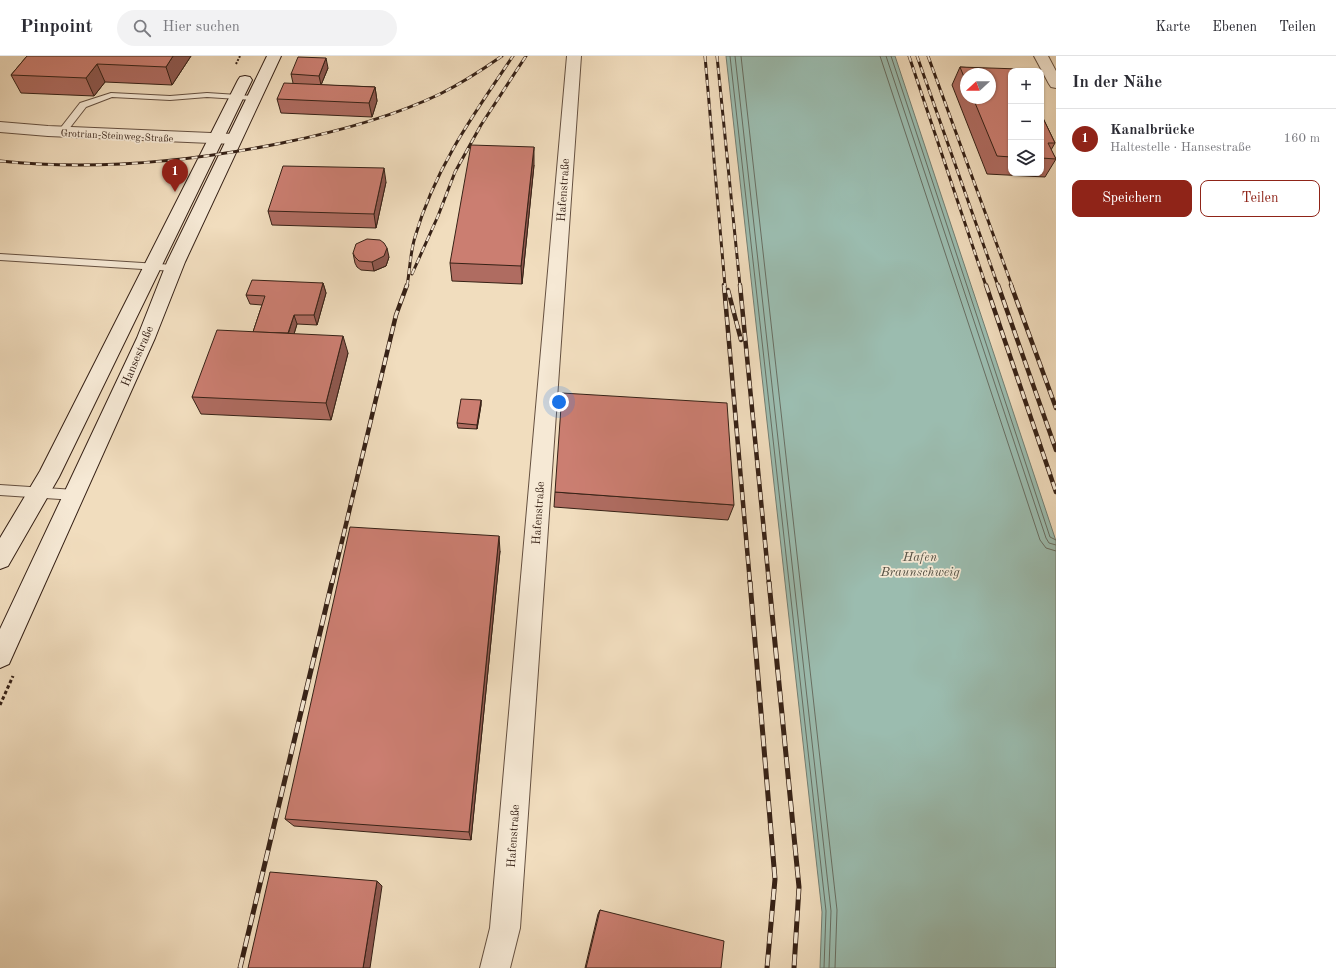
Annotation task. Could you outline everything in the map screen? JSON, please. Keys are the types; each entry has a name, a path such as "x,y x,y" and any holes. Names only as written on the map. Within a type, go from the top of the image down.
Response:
{"main road":[{"name":"Hansestraße","path":"245,98 257,56"},
{"name":"Hansestraße","path":"0,559 39,492 153,267 225,139 245,98 274,56"},
{"name":"Hafenstraße","path":"495,968 506,928 574,56"},
{"path":"1041,56 1056,84"},
{"name":"Grotrian-Steinweg-Straße","path":"0,127 62,132 225,139"},
{"name":"Hansestraße","path":"0,656 146,338 225,139"}],"lane":[{"path":"62,132 83,105 110,95 170,98 207,95 245,98"},
{"path":"0,257 174,268"},
{"path":"0,490 75,495"}],"water":[{"name":"Hafen Braunschweig","path":"726,56 895,56 1056,541 1056,968 820,968 822,912"}],"building":[{"path":"27,56 173,56 166,67 97,64 86,78 11,75"},
{"path":"298,57 326,58 319,76 291,74"},
{"path":"960,67 990,68 960,68"},
{"path":"996,68 1008,69 1008,157 997,156 975,104 996,104"},
{"path":"284,83 375,87 369,103 277,99"},
{"path":"1044,120 1055,143 1048,143 1056,159 1044,158"},
{"path":"471,145 534,147 521,266 450,263"},
{"path":"283,166 384,168 374,214 268,211"},
{"path":"367,239 380,240 384,243 387,248 384,256 372,262 359,261 355,257 353,253 356,244"},
{"path":"252,280 323,283 314,315 294,315 288,333 253,332 265,296 246,295"},
{"path":"217,330 343,336 326,403 192,397"},
{"path":"562,393 727,403 734,505 555,492"},
{"path":"461,399 481,400 477,425 457,423"},
{"path":"350,527 499,536 469,832 285,819"},
{"path":"270,872 377,881 363,968 248,968"},
{"path":"600,910 724,941 721,968 586,968"}],"railway":[{"path":"0,161 71,165 142,163 177,160 247,150 282,143 343,129 421,103 448,90 502,56"},
{"path":"407,286 413,243 433,188 456,143 513,56"},
{"path":"412,274 438,216 455,172 481,125 526,56"},
{"path":"705,56 725,286"},
{"path":"717,56 740,286"},
{"path":"909,56 986,286"},
{"path":"917,56 998,286"},
{"path":"928,56 1012,286"},
{"path":"332,583 396,315 407,285"},
{"path":"724,285 750,583"},
{"path":"740,285 769,583"},
{"path":"986,285 1056,492"},
{"path":"998,285 1056,450"},
{"path":"1011,285 1056,408"},
{"path":"728,290 741,340"},
{"path":"240,968 332,582"},
{"path":"750,582 775,879 767,968"},
{"path":"769,582 799,887 794,968"}],"place":[{"name":"Kanalbrücke","path":"175,192"}]}
